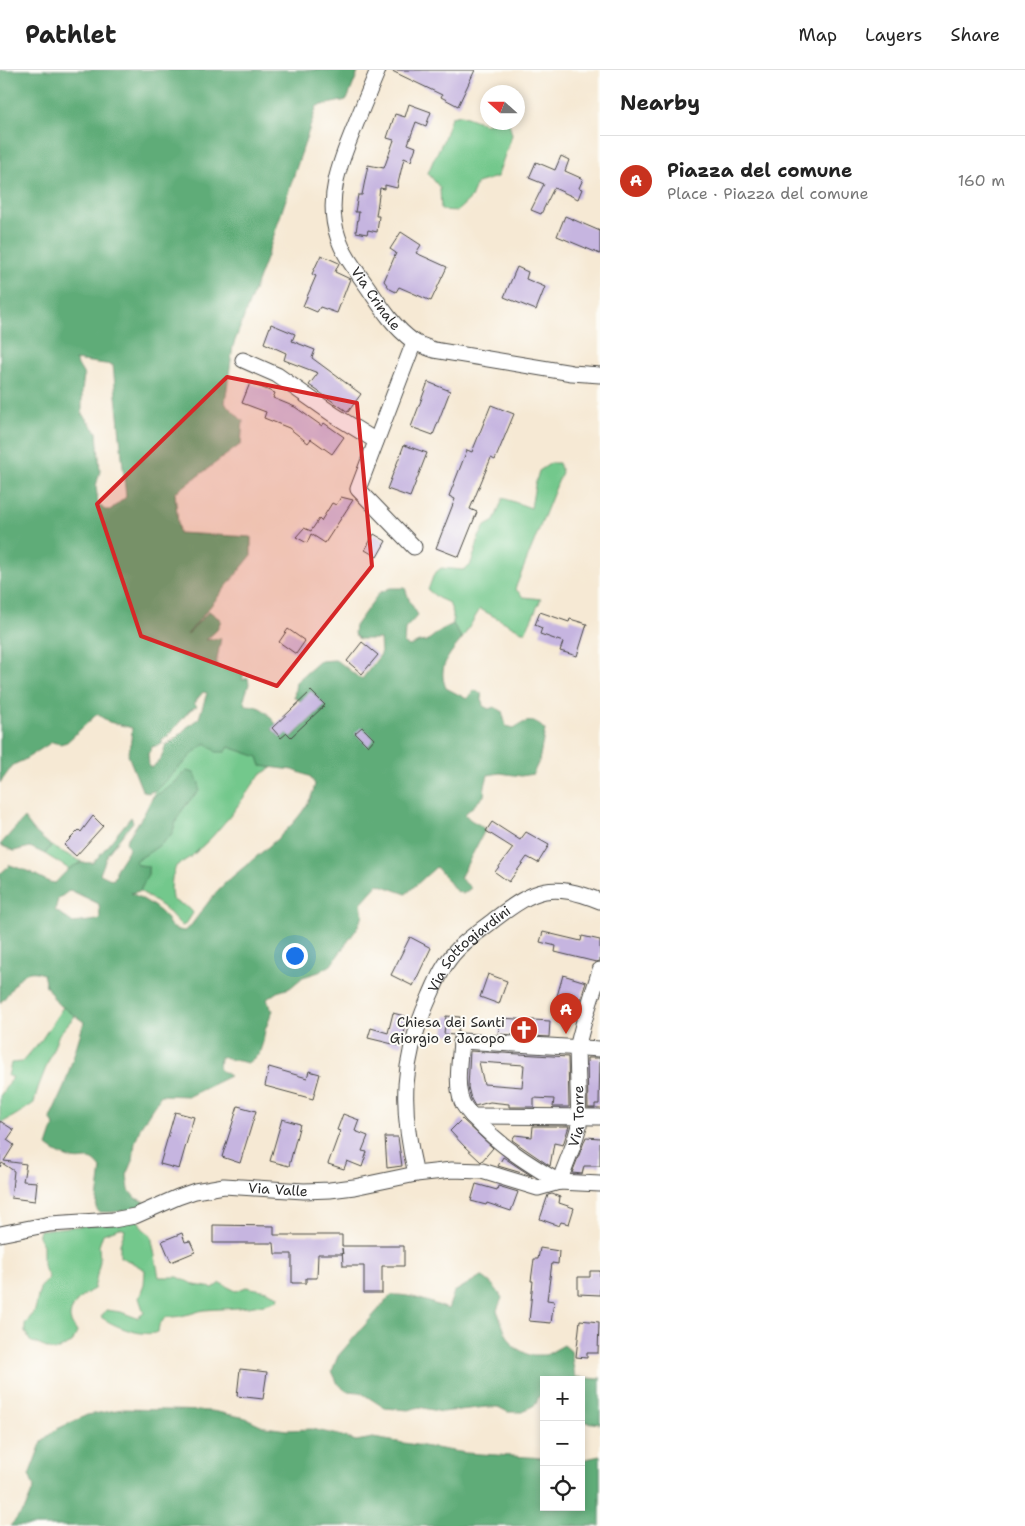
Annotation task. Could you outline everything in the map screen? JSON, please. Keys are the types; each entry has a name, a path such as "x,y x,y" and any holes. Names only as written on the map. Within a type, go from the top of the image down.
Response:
{"street":[{"name":"Via Crinale","path":"378,70 340,162 335,180 333,205 338,237 346,256 390,320 414,342 434,350 572,373 600,375"},
{"path":"414,342 358,489 414,546"},
{"path":"244,360 277,375 334,415 376,441"},
{"name":"Via Sottogiardini","path":"416,1174 406,1123 407,1067 412,1040 427,1002 445,966 458,949 498,917 514,906 543,891 569,890 600,901"},
{"name":"Via Torre","path":"559,1182 579,1126 578,1048 584,1021 600,970"},
{"path":"559,1182 500,1144 472,1116 462,1101 460,1090 461,1041 600,1050"},
{"path":"472,1116 600,1117"},
{"name":"Via Valle","path":"0,1234 50,1224 120,1219 135,1216 178,1196 208,1188 233,1186 304,1191 330,1190 416,1174 452,1170 482,1171 538,1188 559,1182 600,1184"}],"highlighted area":[{"path":"227,377 357,403 372,566 277,686 141,636 97,504"}],"green space":[{"path":"0,70 359,70 347,100 317,106 267,256 233,346 225,403 243,421 241,444 175,493 179,533 251,537 251,556 187,635 209,611 221,620 217,630 206,640 221,638 216,664 222,669 244,674 242,680 248,678 249,684 244,699 246,705 260,708 267,713 276,724 272,729 281,738 287,733 292,737 325,705 311,691 300,701 294,697 296,682 320,661 335,660 362,679 381,654 380,639 359,639 354,634 355,626 379,593 390,588 405,588 410,602 418,615 405,629 404,644 410,646 427,641 441,630 453,624 462,639 449,656 444,667 443,674 446,688 467,699 474,690 481,693 483,706 489,709 494,707 502,711 506,726 514,728 522,723 534,722 545,730 539,761 533,774 521,776 500,773 488,775 484,796 465,814 485,830 460,878 471,888 463,894 455,890 436,867 406,894 378,884 361,903 363,915 356,930 331,965 319,972 303,977 290,988 277,992 267,999 270,1008 273,1010 265,1030 259,1054 248,1063 220,1057 219,1069 230,1076 189,1096 161,1095 141,1126 135,1142 133,1161 127,1175 129,1190 135,1198 145,1202 129,1210 111,1212 99,1212 96,1208 101,1168 97,1163 91,1159 72,1159 59,1154 47,1146 54,1125 50,1118 64,1087 84,1022 57,1003 46,986 43,974 35,972 28,972 23,975 0,1003 0,874 10,865 55,883 71,867 80,863 93,863 131,817 133,822 108,853 100,874 113,880 116,875 116,869 129,849 126,841 152,798 172,785 187,771 194,773 199,783 199,791 183,809 169,837 155,849 135,861 138,865 148,866 148,874 140,891 131,893 158,909 171,926 184,931 189,928 220,888 289,827 310,799 315,784 309,776 293,770 261,766 258,757 229,747 225,752 216,752 206,743 156,790 148,793 142,790 128,755 132,728 109,722 97,714 67,742 60,744 52,742 13,765 0,783","holes":["75,360 113,365 126,497 110,510 105,510 98,504 96,486 100,471 97,432 82,414 84,375","203,692 207,693 199,718 166,745 161,758 152,768 149,766 148,754 152,747 162,744 162,739 167,737 190,710 197,706 194,703","70,890 99,904 100,918 73,923 55,910 58,899"]},
{"path":"461,115 480,122 480,130 511,130 512,135 497,177 477,183 471,198 457,211 441,210 440,188 428,173 443,141 451,117"},
{"path":"551,463 559,463 562,472 515,589 524,597 541,599 525,633 480,609 462,639 453,624 453,613 449,603 438,598 428,590 434,574 441,568 463,570 470,566 479,537 485,526 494,521 503,498 531,508 539,471"},
{"path":"207,743 225,752 229,747 259,757 261,766 273,767 259,776 231,815 211,838 192,856 176,866 172,878 172,899 189,908 193,913 186,924 182,926 167,910 140,891 148,874 148,866 137,865 134,861 165,840 173,832 175,822 180,814 199,791 187,771 172,785 152,798 156,790 198,749"},
{"path":"24,818 34,831 51,846 45,854 30,847 14,851 0,845"},
{"path":"51,846 82,862 69,869 45,854"},
{"path":"63,1007 76,1015 59,1034 34,1103 0,1124 0,1096 13,1077 8,1076 11,1063 22,1062 42,1039"},
{"path":"138,1220 143,1229 151,1235 159,1277 178,1277 195,1285 213,1288 220,1283 236,1291 246,1287 267,1291 279,1296 278,1300 250,1307 204,1310 180,1316 166,1317 159,1325 158,1332 152,1333 128,1330 113,1324 101,1317 106,1310 121,1312 137,1318 144,1313 139,1298 144,1285 145,1270 120,1257 120,1244 125,1230 120,1228 103,1234 99,1246 100,1261 94,1289 79,1300 71,1312 72,1325 77,1332 72,1343 54,1351 30,1341 25,1331 25,1325 35,1310 40,1288 49,1278 43,1265 43,1245 38,1236 40,1230"},
{"path":"481,1276 493,1286 502,1298 497,1310 505,1332 514,1347 529,1355 546,1355 564,1345 571,1351 575,1376 540,1376 540,1395 536,1404 522,1412 508,1412 498,1407 442,1412 419,1407 409,1410 385,1408 360,1392 346,1391 338,1384 332,1371 338,1356 391,1295 413,1297 448,1309 454,1292"},
{"path":"600,1377 600,1424 586,1422 585,1378 599,1379"},
{"path":"123,1409 212,1411 246,1418 265,1427 287,1430 311,1429 356,1441 373,1438 466,1453 540,1458 540,1511 585,1511 585,1459 600,1456 600,1526 10,1526 25,1509 34,1487 29,1475 42,1441 55,1430 87,1415"}],"building":[{"path":"390,70 475,70 458,106 441,97 442,95"},
{"path":"409,104 431,112 426,126 416,122 408,144 416,147 411,161 404,158 397,188 385,185 385,189 380,188 376,216 379,216 377,232 368,230 367,234 356,232 359,212 355,212 358,195 362,195 368,165 384,168 394,140 387,138 395,114 405,117"},
{"path":"561,156 569,160 565,171 583,179 579,188 582,189 578,199 554,188 541,214 531,210 544,184 529,178 536,162 555,170"},
{"path":"565,216 600,231 600,254 557,236"},
{"path":"401,232 421,245 416,253 447,267 431,301 399,287 396,292 390,289 384,281 396,253 390,249"},
{"path":"321,255 339,263 335,272 350,279 337,313 320,307 317,312 303,306 316,276 312,274"},
{"path":"517,267 528,272 526,279 545,287 536,310 504,297"},
{"path":"271,324 295,334 292,341 315,350 312,358 361,394 348,412 309,385 318,373 284,360 286,353 264,343"},
{"path":"428,382 450,391 433,435 411,427"},
{"path":"250,383 275,393 273,398 295,407 322,426 324,423 344,437 332,454 311,439 308,443 289,428 264,418 266,412 242,403"},
{"path":"491,405 514,414 495,460 491,458 470,509 477,512 459,557 436,548 455,499 449,496 467,450 472,452"},
{"path":"404,445 427,453 410,497 387,489"},
{"path":"341,497 353,500 325,543 311,534 307,543 296,537 304,528 311,531 319,519 321,521 332,503 336,505"},
{"path":"374,534 386,541 377,557 365,550"},
{"path":"540,612 569,622 570,619 587,624 577,656 560,651 563,642 540,634 542,628 535,625"},
{"path":"288,629 305,641 296,654 279,642"},
{"path":"362,642 378,655 362,674 347,661"},
{"path":"311,691 325,705 291,737 287,733 281,738 272,728"},
{"path":"362,727 374,739 368,746 355,733"},
{"path":"93,816 103,826 76,856 64,845 79,830 81,832"},
{"path":"492,822 520,840 526,832 549,845 538,863 527,857 509,882 495,872 513,848 486,831"},
{"path":"543,932 581,941 582,936 600,940 600,961 596,962 555,952 556,946 540,942"},
{"path":"410,937 431,948 413,986 391,975"},
{"path":"488,974 507,981 499,1004 480,997"},
{"path":"563,975 586,982 576,1016 553,1010"},
{"path":"393,1013 408,1017 401,1046 368,1038 371,1028 388,1033"},
{"path":"446,1016 460,1017 458,1032 454,1035 444,1034"},
{"name":"Chiesa dei Santi Giorgio e Jacopo","path":"500,1018 550,1021 549,1037 498,1034"},
{"path":"470,1051 568,1057 569,1107 553,1107 554,1099 534,1098 534,1107 509,1107 509,1104 490,1102 475,1106 468,1087","holes":["479,1062 524,1065 522,1087 484,1084"]},
{"path":"587,1058 600,1058 599,1104 595,1104 595,1108 588,1108"},
{"path":"269,1067 307,1078 309,1071 320,1074 313,1099 265,1086"},
{"path":"238,1106 256,1111 240,1163 222,1157"},
{"path":"175,1112 194,1117 179,1169 160,1164"},
{"path":"343,1114 359,1120 355,1131 368,1136 362,1151 367,1152 362,1167 347,1161 344,1169 328,1164 340,1131 337,1130"},
{"path":"282,1119 300,1124 289,1166 270,1161"},
{"path":"462,1119 493,1148 481,1162 450,1131"},
{"path":"0,1121 14,1130 7,1140 14,1145 4,1161 26,1164 23,1181 37,1182 35,1201 11,1198 14,1171 2,1163 0,1167"},
{"path":"533,1126 569,1126 563,1145 554,1143 550,1166 512,1140 515,1135 532,1137"},
{"path":"385,1137 398,1137 402,1166 387,1168"},
{"path":"586,1137 600,1138 600,1166 584,1166 582,1174 572,1173"},
{"path":"503,1157 521,1169 532,1176 498,1166"},
{"path":"476,1184 497,1190 498,1186 518,1192 511,1211 487,1203 486,1205 471,1201"},
{"path":"552,1194 560,1197 559,1203 574,1208 569,1224 561,1222 559,1226 540,1219 548,1195"},
{"path":"213,1225 274,1226 274,1235 342,1235 342,1246 404,1246 404,1266 382,1266 382,1293 364,1293 364,1266 343,1266 342,1254 318,1254 317,1278 306,1278 306,1283 292,1283 292,1254 275,1254 274,1243 213,1243"},
{"path":"182,1233 185,1242 190,1241 195,1252 171,1262 162,1241"},
{"path":"540,1248 559,1251 558,1264 552,1263 547,1300 554,1301 551,1323 529,1321 534,1259 538,1259"},
{"path":"590,1271 600,1271 600,1295 578,1294 578,1277 590,1277"},
{"path":"580,1320 599,1322 598,1353 587,1353 587,1358 576,1357"},
{"path":"240,1369 267,1372 263,1399 237,1396"}],"place":[{"name":"Chiesa dei Santi Giorgio e Jacopo","path":"524,1030"},
{"name":"Piazza del comune","path":"566,1034"}]}
